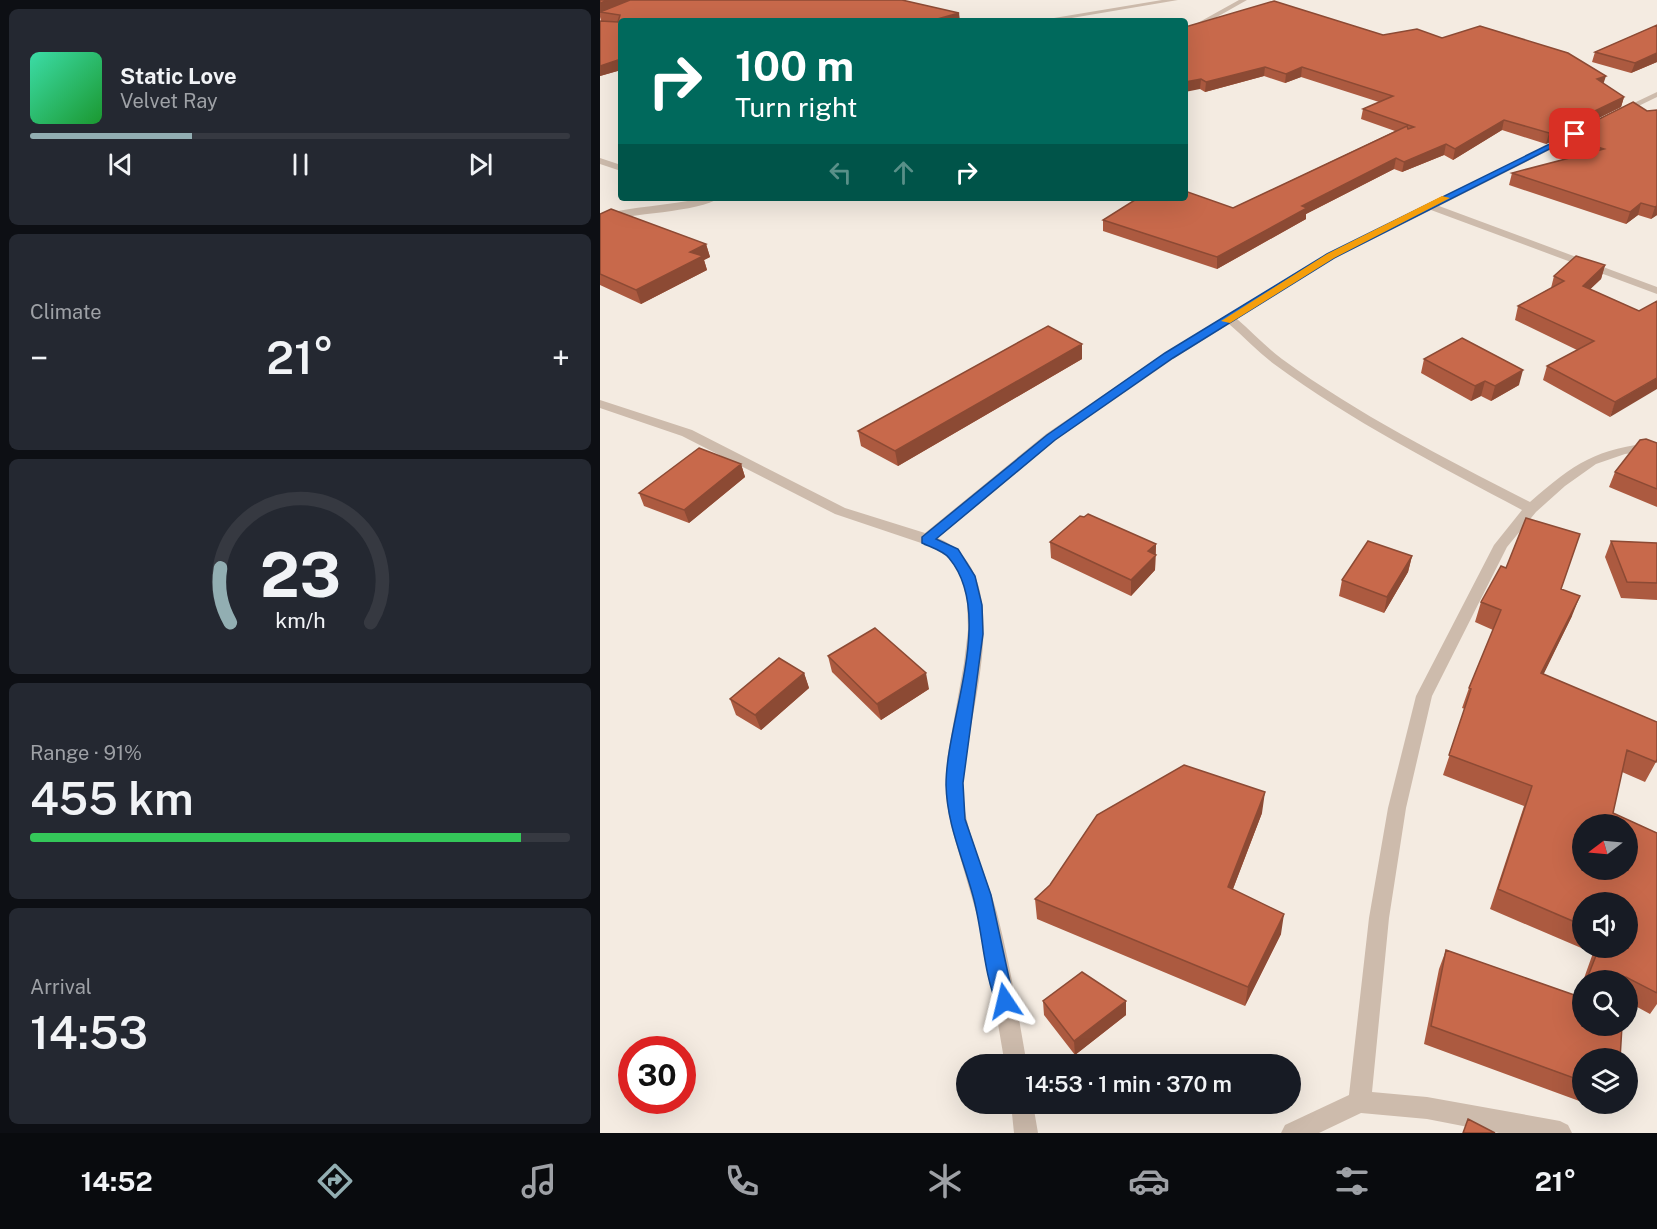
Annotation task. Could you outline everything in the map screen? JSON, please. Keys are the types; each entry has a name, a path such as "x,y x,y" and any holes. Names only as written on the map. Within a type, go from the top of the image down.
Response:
{"street":[{"path":"1059,18 1174,0"},
{"path":"1188,31 1244,0"},
{"path":"1606,119 1653,98"},
{"path":"926,540 1051,437 1169,356 1230,318 1330,256 1586,129"},
{"path":"600,161 618,167"},
{"path":"600,218 618,213 681,206 702,201"},
{"path":"1429,206 1657,291"},
{"path":"1230,318 1276,359 1351,408 1450,466 1532,509"},
{"path":"600,404 685,432 805,495 863,520 926,540 953,552 968,576 975,605 976,634 954,783 957,819 982,895 995,947 1014,1054"},
{"path":"1360,1102 1379,918 1397,808 1413,730 1424,696 1502,545 1532,509 1560,483 1592,461 1623,450 1657,446"},
{"path":"1293,1133 1360,1102 1427,1108 1560,1133"},
{"path":"1023,1114 1026,1133"}],"building":[{"path":"630,0 902,0 959,13 941,18 619,18 620,15 600,12"},
{"path":"1274,1 1383,35 1417,29 1442,38 1480,26 1568,53 1606,76 1597,79 1624,97 1549,133 1504,120 1455,149 1446,144 1404,162 1396,158 1302,206 1307,208 1217,257 1103,220 1133,201 1188,201 1188,192 1233,208 1407,126 1408,129 1414,127 1363,109 1393,96 1302,67 1286,74 1265,67 1206,82 1201,79 1188,81 1188,26"},
{"path":"600,21 618,22 618,60 600,66"},
{"path":"1657,25 1657,53 1635,63 1595,52"},
{"path":"1633,102 1647,111 1657,110 1657,206 1641,203 1630,212 1512,173 1604,149 1563,137"},
{"path":"611,209 706,244 690,252 703,256 636,290 600,274 600,214"},
{"path":"1576,256 1605,265 1583,286 1639,311 1657,301 1657,378 1615,402 1547,366 1594,341 1518,306 1564,281 1554,276"},
{"path":"1048,326 1082,344 895,451 858,431"},
{"path":"1462,338 1523,370 1495,386 1485,381 1475,386 1424,359"},
{"path":"1646,439 1657,443 1657,489 1615,472 1640,440"},
{"path":"699,448 741,464 684,510 639,493"},
{"path":"1088,514 1156,544 1148,551 1156,555 1131,580 1050,542 1080,516 1084,517"},
{"path":"1526,518 1580,534 1561,589 1580,596 1541,673 1657,722 1656,762 1627,750 1613,813 1615,814 1572,814 1572,880 1638,880 1638,824 1657,833 1657,993 1638,983 1638,970 1590,970 1595,958 1638,958 1638,892 1572,892 1572,921 1498,889 1532,786 1449,755 1471,689 1469,688 1501,610 1481,602 1501,566 1506,568"},
{"path":"1368,541 1412,556 1387,597 1342,580"},
{"path":"1611,541 1657,543 1657,583 1627,582"},
{"path":"875,628 926,673 877,704 828,656"},
{"path":"779,658 804,673 755,715 730,699"},
{"path":"1184,765 1265,792 1228,887 1284,914 1248,987 1035,899 1050,885 1097,815"},
{"path":"1446,950 1572,994 1572,1036 1621,1036 1621,1048 1572,1048 1572,1077 1431,1026"},
{"path":"1082,972 1126,1001 1074,1041 1043,1001"},
{"path":"1468,1119 1495,1133 1463,1133"}],"slow traffic":[{"path":"1226,321 1330,256 1446,198"}],"route":[{"path":"1005,1001 982,895 957,819 954,783 976,634 975,605 968,576 953,552 926,540 1051,437 1169,356 1330,256 1575,134"}]}
